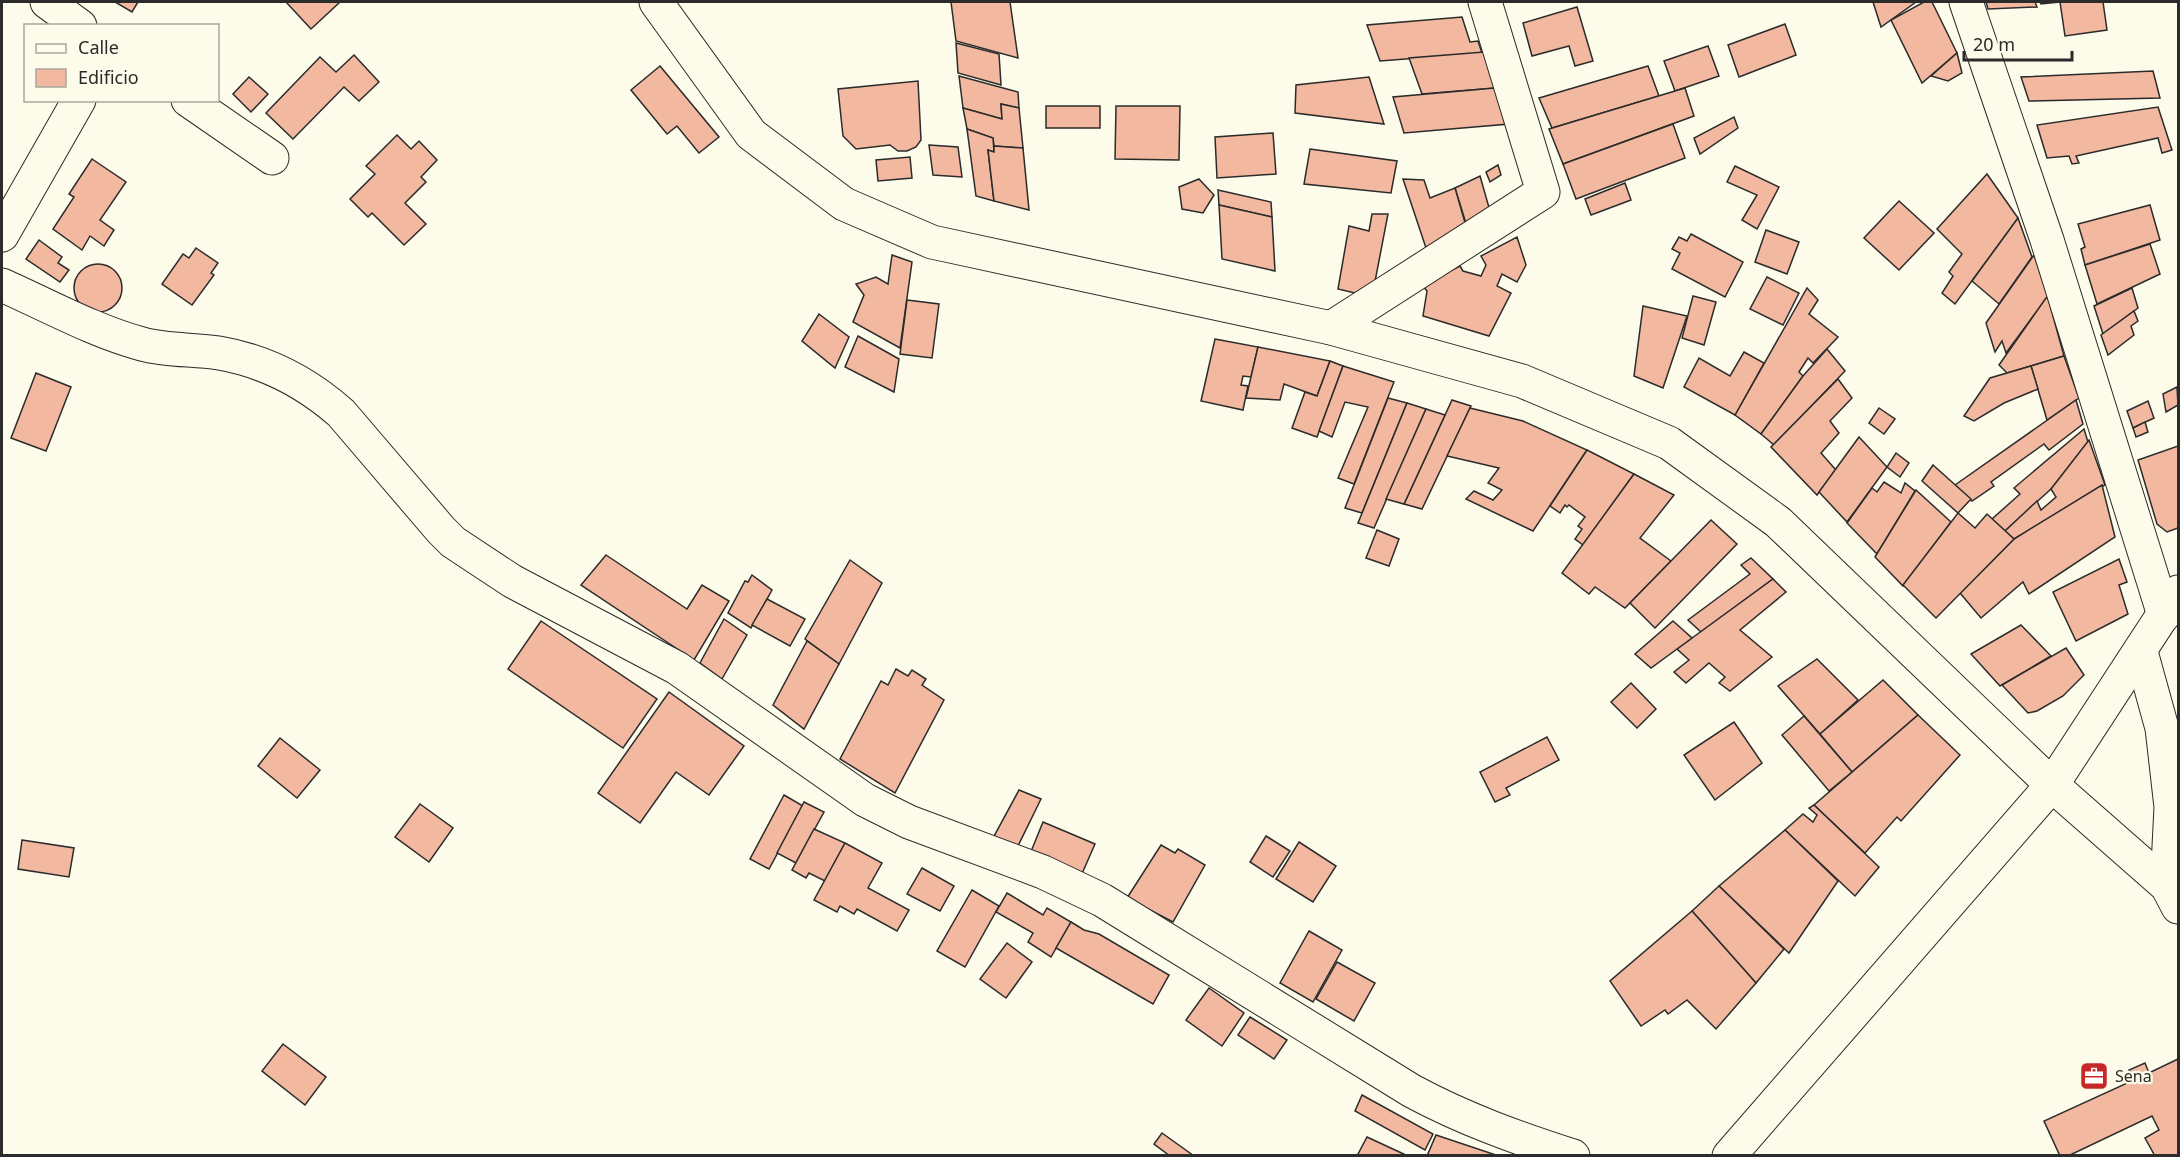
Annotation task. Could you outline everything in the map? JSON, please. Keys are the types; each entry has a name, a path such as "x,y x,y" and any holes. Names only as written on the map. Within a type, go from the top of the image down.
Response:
{"street":[{"path":"47,2 77,24"},
{"path":"656,2 751,134 844,204 932,242 1331,328 1522,381 1669,442 1778,522 2052,785 2174,891"},
{"path":"1331,328 1543,192 1485,2"},
{"path":"1729,1155 2052,785 2171,604 1966,2"},
{"path":"2,235 78,102"},
{"path":"191,102 272,158"},
{"path":"2,285 144,344 219,353 250,360 292,378 321,395 341,413 453,542 512,581 678,668 865,800 888,813 1043,872 1102,900 1412,1091 1454,1114 1496,1131 1573,1155"},
{"path":"2140,652 2162,728 2171,807 2174,891"}],"building":[{"path":"115,2 138,2 132,12"},
{"path":"286,2 340,2 311,29"},
{"path":"951,2 1010,2 1018,58 956,41"},
{"path":"1873,2 1916,2 1881,27"},
{"path":"1924,2 1932,2 1957,53 1922,83 1891,20"},
{"path":"1986,2 2035,2 2037,7 1988,9"},
{"path":"2060,2 2103,2 2107,30 2065,36"},
{"path":"1577,7 1593,61 1575,66 1569,46 1532,56 1523,23"},
{"path":"1462,17 1470,42 1478,41 1482,53 1380,61 1367,25"},
{"path":"1785,24 1796,55 1739,77 1728,45"},
{"path":"956,43 999,54 1001,85 958,73"},
{"path":"1708,46 1719,76 1675,91 1664,61"},
{"path":"1484,52 1495,88 1422,94 1409,58"},
{"path":"1957,53 1962,73 1948,81 1931,76"},
{"path":"354,55 379,82 359,101 344,87 293,139 266,113 320,57 336,72"},
{"path":"660,66 719,137 699,153 677,126 667,134 631,90"},
{"path":"1648,66 1659,96 1552,128 1539,98"},
{"path":"2153,71 2160,98 2029,101 2021,77"},
{"path":"959,76 1018,92 1019,108 1001,104 1002,119 963,108"},
{"path":"249,77 268,94 251,112 233,94"},
{"path":"1369,77 1384,124 1295,113 1296,85"},
{"path":"918,81 921,140 916,147 907,151 898,151 890,145 856,149 843,136 838,89"},
{"path":"1495,88 1509,124 1404,133 1393,97"},
{"path":"1685,88 1694,116 1563,164 1549,129"},
{"path":"1001,104 1019,108 1023,148 994,146 993,138 967,129 963,108 1002,119"},
{"path":"1046,106 1100,106 1100,128 1046,128"},
{"path":"1116,106 1180,106 1179,160 1115,159"},
{"path":"2158,107 2172,150 2162,153 2158,138 2076,156 2079,163 2072,164 2069,156 2047,158 2037,125"},
{"path":"1734,117 1738,128 1700,154 1694,138"},
{"path":"1673,124 1685,158 1576,199 1563,164"},
{"path":"967,129 993,138 994,152 988,150 994,201 976,196"},
{"path":"1273,133 1276,174 1217,178 1215,137"},
{"path":"397,135 411,149 419,141 437,160 421,177 426,182 405,203 426,224 404,245 372,213 368,217 350,199 375,174 366,166"},
{"path":"929,145 958,147 962,177 933,175"},
{"path":"994,146 1023,148 1029,210 994,201 988,150 994,152"},
{"path":"1310,149 1397,161 1391,193 1304,184"},
{"path":"910,157 912,178 878,181 876,160"},
{"path":"92,159 126,182 100,220 114,230 104,246 90,236 82,250 53,229 74,197 69,194"},
{"path":"1498,165 1501,175 1490,182 1486,172"},
{"path":"1735,166 1779,187 1757,229 1742,220 1757,195 1727,182"},
{"path":"1987,174 2018,218 1955,304 1942,293 1953,276 1949,272 1962,254 1937,229"},
{"path":"1480,176 1492,218 1468,230 1455,188"},
{"path":"1199,179 1214,195 1203,213 1182,209 1179,187"},
{"path":"1403,179 1424,180 1430,198 1455,188 1468,233 1428,254"},
{"path":"1625,183 1631,200 1591,215 1585,199"},
{"path":"1218,190 1271,202 1272,217 1219,205"},
{"path":"1899,201 1934,233 1899,270 1864,238"},
{"path":"1219,205 1272,217 1275,271 1222,259"},
{"path":"2150,205 2160,240 2085,265 2081,249 2085,247 2078,224"},
{"path":"1372,214 1388,214 1372,297 1338,289 1349,226 1369,231"},
{"path":"2018,218 2032,257 1999,304 1972,281"},
{"path":"1766,230 1799,242 1787,274 1755,262"},
{"path":"1691,234 1743,262 1725,297 1672,269 1680,253 1672,249 1679,237 1687,241"},
{"path":"1517,237 1526,265 1517,282 1502,274 1497,286 1511,293 1489,336 1423,316 1427,291 1422,285 1460,266 1463,271 1481,276 1486,265 1481,256"},
{"path":"39,240 62,257 58,263 69,270 60,282 26,259"},
{"path":"2150,244 2160,274 2097,304 2085,265"},
{"path":"196,248 218,263 211,273 214,275 192,305 162,284 183,254 189,258"},
{"path":"892,255 912,262 900,348 853,322 864,295 856,284 876,277 888,284"},
{"path":"2034,255 2048,296 2006,353 2002,341 1995,352 1986,323"},
{"path":"93,264 103,264 115,271 122,283 122,293 115,305 103,312 93,312 78,301 74,293 74,283 85,268"},
{"path":"1767,277 1799,293 1783,325 1750,309"},
{"path":"1807,288 1818,300 1809,314 1838,337 1813,363 1808,358 1799,372 1803,376 1761,434 1735,415"},
{"path":"2132,288 2138,308 2103,334 2094,306"},
{"path":"1693,296 1716,302 1704,345 1682,338"},
{"path":"2048,298 2064,356 2007,373 1999,365"},
{"path":"907,300 939,304 932,358 900,354"},
{"path":"1643,306 1687,316 1663,388 1634,376"},
{"path":"2134,311 2138,321 2131,326 2134,335 2108,355 2101,335"},
{"path":"819,314 849,337 835,368 802,341"},
{"path":"858,336 899,359 894,392 845,367"},
{"path":"1215,339 1258,347 1251,377 1243,376 1241,385 1248,386 1243,410 1201,401"},
{"path":"1258,347 1330,361 1317,396 1284,384 1280,400 1246,398"},
{"path":"1827,349 1845,371 1774,445 1761,434 1803,376"},
{"path":"1744,352 1764,363 1735,415 1684,387 1699,358 1730,376"},
{"path":"2064,356 2079,398 2047,420 2031,366"},
{"path":"1330,361 1343,366 1317,437 1292,428 1305,392 1317,396"},
{"path":"1343,366 1394,382 1354,484 1338,478 1368,407 1345,402 1332,437 1319,431"},
{"path":"2031,366 2038,389 2004,403 1974,421 1964,416 1990,378"},
{"path":"36,373 71,387 46,451 11,438"},
{"path":"1838,379 1852,398 1830,421 1839,433 1821,453 1836,470 1817,495 1771,447"},
{"path":"2177,387 2178,405 2166,412 2163,394"},
{"path":"1388,398 1407,403 1362,513 1345,508"},
{"path":"1452,400 1471,406 1422,509 1404,504"},
{"path":"2076,400 2083,424 2049,450 2044,444 1991,482 1994,486 1972,501 1955,485"},
{"path":"2148,401 2154,418 2133,428 2127,411"},
{"path":"1407,403 1426,409 1374,528 1358,523"},
{"path":"1470,408 1523,421 1587,450 1533,531 1466,499 1474,491 1493,500 1502,490 1488,483 1499,468 1447,456"},
{"path":"1879,408 1895,419 1884,434 1869,423"},
{"path":"1426,409 1445,415 1404,504 1386,499"},
{"path":"2145,422 2148,432 2136,437 2133,428"},
{"path":"2084,429 2088,442 2051,489 2005,531 1992,519 2020,494 2014,488"},
{"path":"1859,437 1887,467 1847,522 1819,492"},
{"path":"2089,440 2105,485 2014,539 2005,531 2037,501 2041,510 2056,497 2051,489"},
{"path":"2178,446 2178,528 2167,532 2157,524 2138,460"},
{"path":"1587,450 1634,474 1583,545 1575,539 1582,529 1578,526 1585,517 1569,505 1567,507 1565,505 1560,513 1550,506"},
{"path":"1896,453 1909,463 1900,477 1887,467"},
{"path":"1933,465 1971,499 1958,513 1922,481"},
{"path":"1634,474 1674,495 1640,538 1671,561 1625,608 1595,587 1589,594 1562,573"},
{"path":"1884,482 1901,493 1905,483 1915,491 1877,554 1847,523 1872,488 1877,492"},
{"path":"2102,485 2115,537 2029,594 2023,582 1981,618 1960,593 2014,539"},
{"path":"1916,490 1951,522 1903,586 1875,557"},
{"path":"1958,513 1975,528 1987,514 2014,539 1936,618 1903,585"},
{"path":"1711,520 1737,544 1655,628 1630,603"},
{"path":"1377,530 1399,539 1389,566 1366,558"},
{"path":"606,555 687,609 702,585 729,601 694,660 581,585"},
{"path":"1751,558 1773,579 1701,632 1688,620 1750,574 1741,565"},
{"path":"2119,559 2127,582 2119,585 2128,614 2076,641 2053,592"},
{"path":"850,560 882,583 839,664 805,639"},
{"path":"752,575 772,590 751,628 728,613 745,581 748,582"},
{"path":"1773,579 1786,592 1740,630 1772,657 1730,691 1719,683 1725,677 1709,663 1686,683 1674,672 1689,660 1677,649"},
{"path":"767,599 805,619 790,646 752,625"},
{"path":"724,619 747,635 722,679 700,663"},
{"path":"541,621 657,699 623,748 508,669"},
{"path":"1673,621 1692,638 1651,668 1635,654"},
{"path":"2021,625 2051,656 2000,686 1971,654"},
{"path":"807,641 839,664 804,729 773,705"},
{"path":"2066,648 2084,675 2063,696 2037,711 2028,713 2002,685"},
{"path":"1817,659 1858,700 1820,734 1778,686"},
{"path":"896,669 908,676 912,670 926,679 922,685 944,700 895,793 840,759 881,681 888,685"},
{"path":"1883,680 1918,715 1852,772 1820,734"},
{"path":"1631,683 1656,709 1637,728 1611,702"},
{"path":"669,692 744,746 709,795 676,772 640,823 598,793"},
{"path":"1918,715 1960,755 1901,821 1897,817 1865,853 1814,805"},
{"path":"1804,716 1852,772 1829,791 1782,735"},
{"path":"1734,722 1762,763 1715,800 1684,755"},
{"path":"1547,737 1559,760 1506,788 1510,795 1495,802 1480,772"},
{"path":"280,738 320,770 297,798 258,766"},
{"path":"1019,790 1041,799 1016,850 992,840"},
{"path":"784,795 803,806 769,869 750,859"},
{"path":"804,802 824,812 796,863 777,853"},
{"path":"420,804 453,828 429,862 395,837"},
{"path":"1814,805 1879,867 1855,896 1785,830 1803,814 1813,822 1817,815 1809,808"},
{"path":"1043,822 1095,844 1081,876 1030,854"},
{"path":"814,829 845,843 825,881 809,873 806,878 792,870"},
{"path":"1785,830 1838,881 1789,953 1719,886"},
{"path":"1266,836 1290,851 1273,877 1250,862"},
{"path":"22,840 74,848 69,877 18,869"},
{"path":"1299,842 1336,866 1313,902 1276,879"},
{"path":"845,843 882,863 868,888 909,910 897,931 857,909 854,914 840,906 837,912 814,900"},
{"path":"1161,845 1175,853 1178,849 1205,865 1173,922 1127,898"},
{"path":"922,868 954,886 940,911 907,894"},
{"path":"1719,886 1784,949 1756,983 1692,911"},
{"path":"972,890 999,906 965,967 937,951"},
{"path":"1007,893 1043,915 1047,908 1071,922 1051,957 1028,942 1033,933 996,912"},
{"path":"1692,911 1756,983 1716,1029 1687,1000 1668,1014 1665,1010 1641,1026 1610,981"},
{"path":"1071,922 1084,930 1099,934 1169,975 1153,1004 1056,948"},
{"path":"1309,931 1342,950 1313,1002 1280,983"},
{"path":"1007,943 1032,962 1006,998 980,979"},
{"path":"1337,962 1375,983 1354,1021 1316,999"},
{"path":"1209,988 1244,1013 1222,1046 1186,1020"},
{"path":"1250,1017 1287,1040 1274,1059 1238,1035"},
{"path":"283,1044 326,1077 305,1105 262,1071"},
{"path":"2178,1059 2178,1156 2155,1156 2145,1138 2159,1130 2152,1116 2068,1156 2060,1156 2044,1121 2134,1080 2129,1070 2145,1063 2149,1073"},
{"path":"1362,1095 1433,1134 1425,1150 1355,1111"},
{"path":"1162,1133 1194,1156 1170,1156 1154,1144"},
{"path":"1436,1135 1496,1155 1496,1156 1427,1156"},
{"path":"1367,1137 1408,1156 1357,1156"}],"place":[{"name":"Sena","path":"2094,1076"}]}
